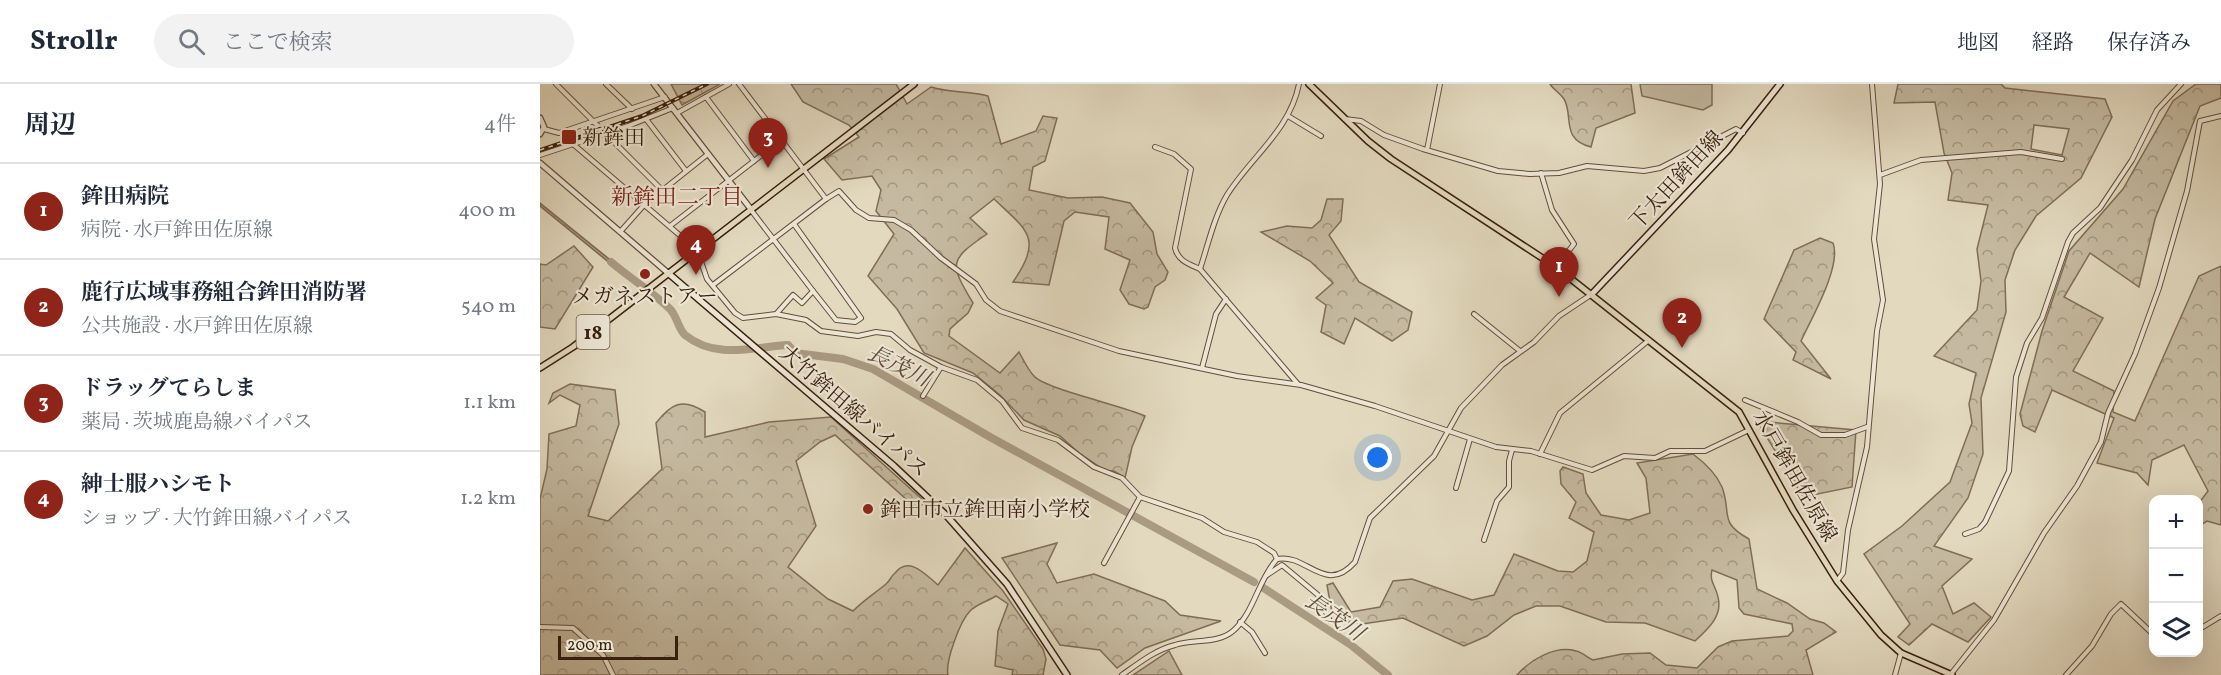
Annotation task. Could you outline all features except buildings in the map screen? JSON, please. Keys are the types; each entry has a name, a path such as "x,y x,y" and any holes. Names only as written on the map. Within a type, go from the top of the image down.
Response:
{"main road":[{"name":"18","path":"540,368 573,347 750,208 914,84"},
{"name":"水戸鉾田佐原線","path":"1309,84 1344,119 1391,159 1556,267 1739,412 1793,510 1837,581 1881,635 1901,653 1952,675"},
{"name":"下太田鉾田線","path":"1592,294 1743,133 1780,84"},
{"name":"大竹鉾田線バイパス","path":"668,273 894,466 946,515 1007,584 1067,675"}],"street":[{"path":"556,84 596,121 663,190"},
{"path":"606,84 632,109"},
{"path":"654,84 836,320 855,322 861,318 794,224"},
{"path":"540,155 675,110 729,84"},
{"path":"739,84 826,199"},
{"path":"1200,269 1227,195 1277,134 1288,116 1299,84"},
{"path":"1427,150 1440,84"},
{"path":"1837,581 1843,573 1848,530 1867,447 1877,331 1883,300 1874,236 1880,200 1880,175 1872,84"},
{"path":"1965,534 1979,529 1985,522 2009,471 2016,377 2029,339 2042,318 2068,242 2073,233 2100,208 2115,188 2157,110 2178,85"},
{"path":"540,118 542,131 559,133 666,97"},
{"path":"706,97 754,160"},
{"path":"1288,116 1321,136"},
{"path":"1952,675 1994,620 2044,533 2077,486 2101,442 2108,413 2135,354 2159,288 2187,190 2200,121 2221,116"},
{"path":"646,119 686,171"},
{"path":"1344,119 1357,119 1384,135 1498,171 1541,173 1559,173 1587,166 1644,171 1660,168 1716,137 1736,129 1743,133"},
{"path":"670,226 781,140"},
{"path":"573,144 697,250 703,271 735,313 743,318 776,314 806,320 821,331 858,336 876,332 891,334 910,350 941,367 977,380 1002,401 1022,428 1059,440 1094,467 1122,478 1140,497 1202,518 1224,532 1257,543 1274,554 1277,560"},
{"path":"1155,147 1174,154 1191,170 1175,248 1184,262 1200,269 1272,351 1294,381 1301,385"},
{"path":"1880,175 1921,160 2021,152 2062,159"},
{"path":"620,232 644,205 708,154"},
{"path":"540,163 668,273"},
{"path":"1541,173 1552,210 1574,244 1556,267"},
{"path":"713,285 839,191 856,210 869,218 894,220 911,230 941,258 975,284 986,300 1000,311 1119,351 1202,369 1301,385 1375,406 1470,439 1512,450 1531,451 1592,470 1624,456 1655,458 1670,451 1705,451 1749,429"},
{"path":"776,314 793,295 801,303 813,291"},
{"path":"1122,675 1159,651 1174,645 1222,637 1232,632 1277,560 1292,558 1324,576 1335,575 1350,568 1358,555 1370,518 1434,456 1461,408 1502,365 1534,342 1552,322 1592,294"},
{"path":"1202,369 1216,314 1226,299"},
{"path":"1474,314 1520,351"},
{"path":"1540,454 1560,413 1649,340"},
{"path":"923,396 941,367"},
{"path":"1745,400 1798,422 1821,435 1845,435 1867,427"},
{"path":"1456,488 1470,439"},
{"path":"1484,540 1497,501 1509,487 1512,450"},
{"path":"1104,563 1140,497"},
{"path":"1266,575 1282,565 1318,595 1330,621"},
{"path":"2066,675 2092,646 2111,614 2121,604 2149,631"},
{"path":"2203,627 2221,616"},
{"path":"1240,622 1252,632 1265,652"},
{"path":"540,627 573,628 579,631 603,655 613,675"},
{"path":"1895,675 1901,653"}],"green space":[{"path":"671,84 720,84 682,105"},
{"path":"791,84 896,84 907,104 931,87 988,96 1001,144 1036,131 1043,116 1057,118 1045,161 1033,167 1029,190 1068,198 1102,197 1130,203 1153,232 1157,254 1168,272 1165,280 1155,287 1148,307 1144,309 1129,304 1120,290 1130,260 1105,249 1109,217 1075,212 1064,221 1049,285 1013,282 1027,255 1029,245 1027,236 1016,219 994,199 970,218 987,234 965,250 957,263 960,279 973,303 968,313 950,329 949,336 1000,373 1019,352 1032,374 1041,381 1068,392 1145,416 1132,447 1125,478 1114,471 1106,471 1079,453 1060,436 1024,420 1000,395 973,373 924,353 897,309 868,276 894,234 876,211 881,190 872,176 842,180 824,159 859,137 849,125 803,102"},
{"path":"1550,84 1631,84 1635,113 1596,128 1591,147 1575,139 1571,133 1564,99"},
{"path":"1640,84 1712,84 1712,105 1703,110 1642,96"},
{"path":"1898,84 2001,84 2005,88 2105,99 2112,117 2081,178 2036,216 2015,250 2005,280 2006,312 1981,398 1983,454 1968,498 1934,546 1972,559 1942,586 1953,614 1974,603 1991,617 1968,642 1932,624 1909,645 1898,637 1910,624 1864,554 1902,526 1950,482 1972,423 1969,404 1976,373 1934,356 1977,310 1981,281 1977,249 1988,205 1948,200 1952,173 1944,153 1935,102 1894,103","holes":["2034,125 2069,129 2062,155 2031,149"]},
{"path":"2196,84 2221,84 2221,98 2200,106 2155,219 2139,287 2090,253 2064,297 2103,318 2073,371 2114,391 2113,412 2135,421 2199,276 2221,266 2221,525 2207,521 2203,524 2203,498 2208,491 2184,445 2152,460 2148,485 2137,473 2097,463 2114,418 2052,390 2035,432 2023,426 2020,414 2042,331 2069,251 2123,189 2173,101"},
{"path":"1327,199 1343,199 1341,221 1329,235 1359,282 1412,312 1408,330 1392,341 1355,318 1344,344 1321,332 1326,305 1316,298 1333,283 1310,261 1261,232 1287,226 1312,228 1321,220"},
{"path":"1820,238 1833,243 1835,253 1833,265 1824,292 1801,341 1831,379 1793,360 1796,352 1764,319 1794,250"},
{"path":"574,246 593,267 555,329 540,327 540,264 546,265"},
{"path":"570,384 615,390 619,424 588,516 608,521 662,469 656,423 672,407 690,405 705,412 705,437 769,422 831,417 925,502 917,509 835,435 820,442 796,461 816,526 788,567 828,599 853,611 887,583 900,568 906,566 917,568 938,585 965,548 1003,591 1043,649 1046,659 1043,675 1012,675 1013,670 995,666 998,631 1008,604 996,596 975,607 966,616 951,652 948,675 540,675 540,499 547,469 549,434 576,426 580,405 560,395 549,403 553,393"},
{"path":"1757,421 1856,430 1852,487 1803,497"},
{"path":"1693,454 1717,477 1725,496 1729,522 1739,533 1749,539 1757,589 1787,603 1810,619 1824,623 1836,632 1806,650 1813,675 1517,675 1536,659 1560,650 1578,652 1593,660 1622,654 1650,653 1666,665 1697,668 1718,647 1732,641 1788,636 1793,631 1792,624 1744,614 1739,608 1737,580 1712,570 1711,578 1718,597 1718,610 1713,622 1695,641 1645,623 1606,622 1560,606 1536,606 1514,615 1487,636 1464,646 1403,618 1362,624 1340,621 1332,613 1327,585 1333,583 1351,612 1380,607 1393,581 1412,579 1472,600 1494,595 1514,554 1558,571 1573,572 1587,561 1594,532 1569,518 1576,502 1561,484 1560,471 1563,467 1583,474 1586,493 1601,515 1629,520 1650,513 1646,478 1637,463"},
{"path":"1057,543 1047,564 1057,583 1094,574 1165,601 1180,615 1221,621 1145,648 1117,668 1100,650 1060,645 1002,558"},
{"path":"1169,651 1182,675 1133,675"}],"water":[{"path":"540,203 619,267 617,269 540,206"}],"waterway":[{"name":"長茂川","path":"611,262 669,308 685,335 697,343 722,350 788,345 795,353 843,359 873,369 990,437 1254,582"},
{"name":"長茂川","path":"1262,587 1351,645 1388,675"}],"railway":[{"path":"540,150 642,116 707,84"}],"place":[{"name":"新鉾田","path":"569,137"},
{"name":"ドラッグてらしま","path":"768,168"},
{"name":"メガネストアー","path":"645,274"},
{"name":"紳士服ハシモト","path":"696,275"},
{"name":"鉾田病院","path":"1559,297"},
{"name":"鹿行広域事務組合鉾田消防署","path":"1682,348"},
{"name":"鉾田市立鉾田南小学校","path":"868,509"}],"district":[{"name":"新鉾田二丁目","path":"677,196"}]}
